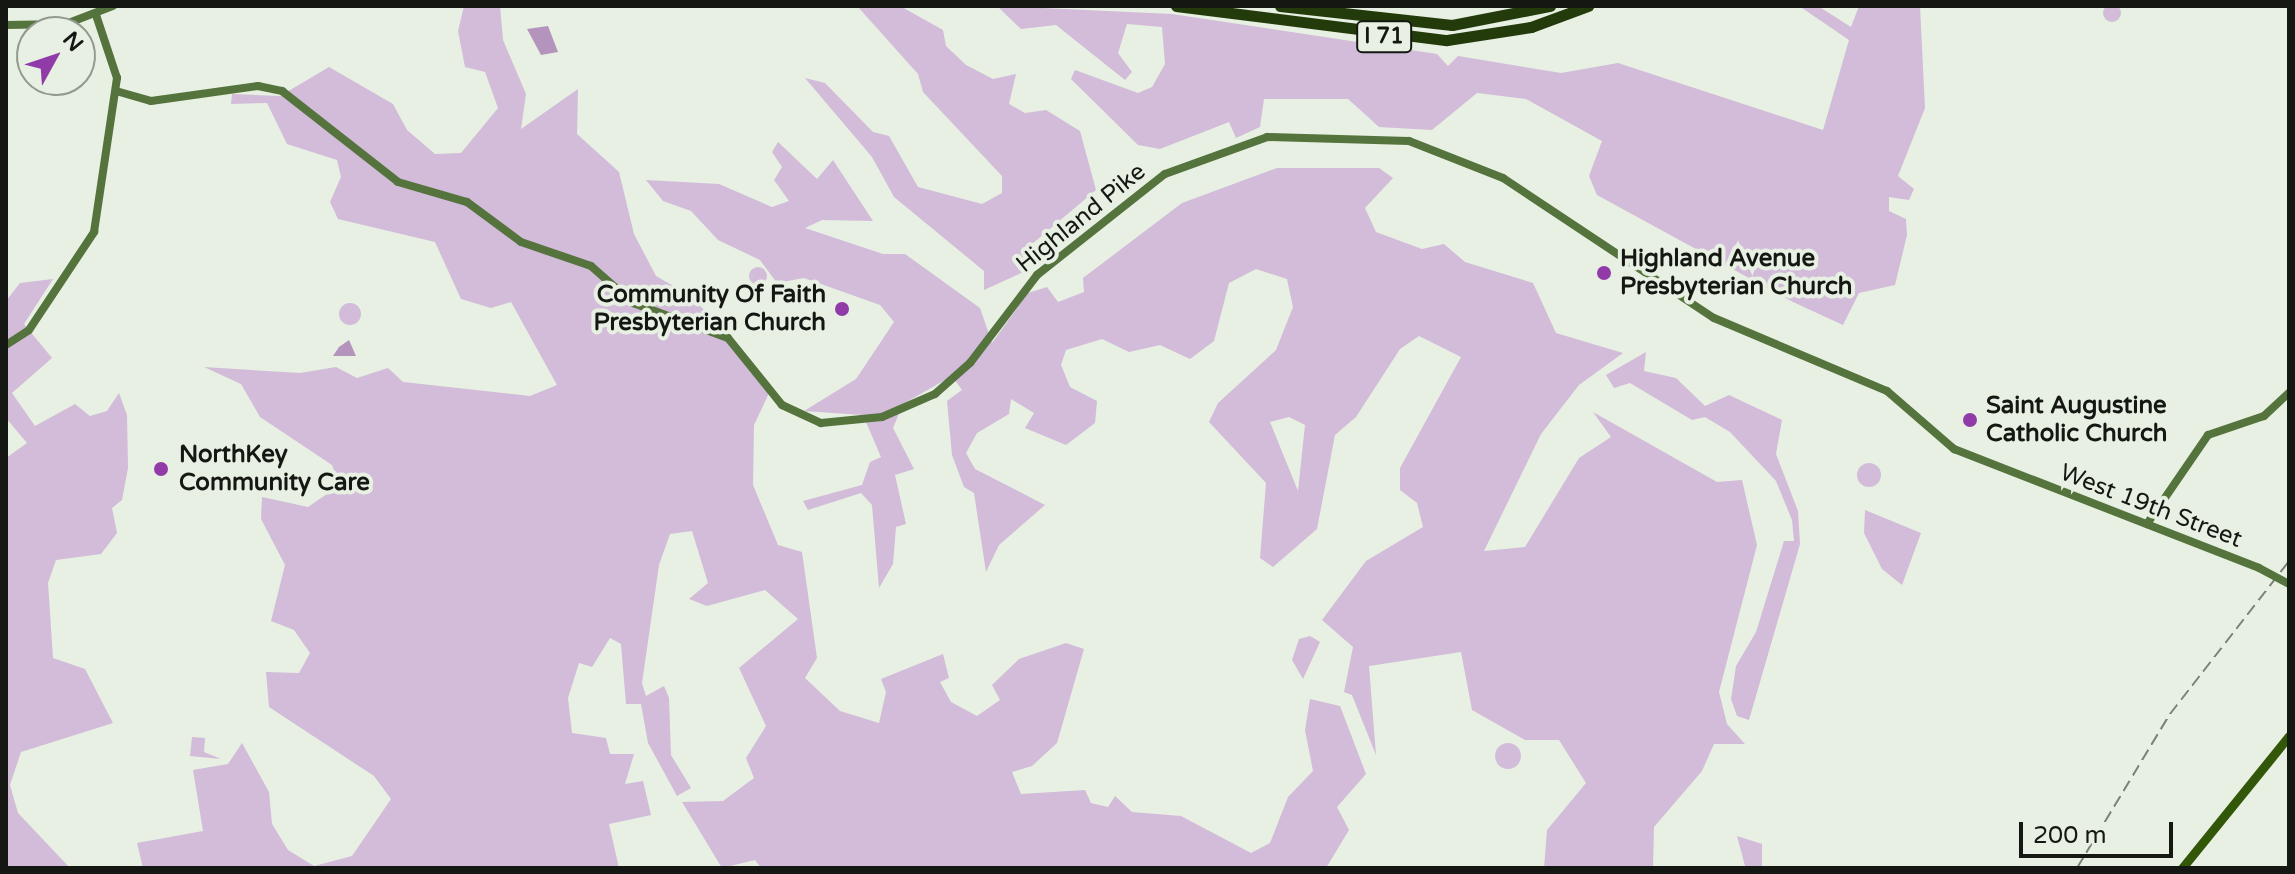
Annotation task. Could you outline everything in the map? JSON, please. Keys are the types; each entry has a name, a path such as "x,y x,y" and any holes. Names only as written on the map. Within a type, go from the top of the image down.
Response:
{"highway":[{"name":"I 71","path":"1176,6 1432,40 1500,35 1588,6"},
{"name":"I 71","path":"1280,6 1452,25 1550,6"}],"main road":[{"path":"2182,868 2289,736"}],"street":[{"path":"6,25 62,25 96,15 113,6"},
{"path":"6,345 29,330 88,248 116,91 116,66 96,15"},
{"name":"Highland Pike","path":"116,91 154,101 258,86 282,91 398,182 467,202 521,242 591,266 633,303 728,338 782,405 821,423 882,417 935,394 970,363 1037,275 1165,174 1267,137 1409,141 1503,178 1709,315 1887,391 1954,449"},
{"path":"2147,524 2208,435 2264,416 2289,393"},
{"name":"West 19th Street","path":"1954,449 2259,568 2289,584"}],"shaded area":[{"path":"2112,4 2121,13 2112,22 2103,13"},
{"path":"464,6 500,6 503,40 526,94 521,129 578,89 577,134 619,172 634,234 656,276 694,298 770,391 754,425 753,485 778,545 802,552 817,658 805,678 840,711 879,723 886,692 881,679 943,654 949,678 940,682 951,702 977,716 1000,700 992,685 1019,659 1066,643 1084,649 1057,743 1032,766 1012,772 1021,794 1085,790 1091,803 1108,807 1115,796 1132,812 1181,816 1251,853 1270,843 1288,797 1313,771 1305,730 1310,699 1340,706 1366,774 1337,807 1349,830 1326,868 761,868 755,860 722,868 682,802 723,801 754,778 746,758 766,726 739,668 798,619 765,590 707,606 689,599 708,583 692,531 670,534 659,565 642,683 646,696 664,686 669,698 671,755 691,788 677,796 648,743 641,704 626,704 621,644 610,638 592,667 579,663 568,698 572,733 606,738 610,754 634,754 625,784 643,781 651,815 609,824 619,868 143,868 137,843 203,831 193,770 228,764 242,743 269,792 272,824 288,850 314,866 352,856 391,799 374,776 269,707 266,672 299,673 310,653 294,630 271,621 285,565 261,519 262,497 308,507 340,485 332,465 260,417 241,384 204,367 300,373 336,367 357,378 388,368 403,382 530,396 557,385 511,302 491,308 461,299 435,242 338,219 330,202 341,177 337,160 287,144 267,103 231,104 232,94 280,96 329,67 393,104 407,130 435,154 461,153 498,108 485,72 465,67 458,31"},
{"path":"900,6 943,30 946,46 966,65 993,79 1016,74 1009,104 1025,113 1046,110 1080,131 1096,190 1025,250 1030,269 984,290 984,271 894,197 872,157 805,78 825,83 873,132 889,136 918,187 982,204 1002,193 1002,176 923,92 918,74 858,7"},
{"path":"997,6 1172,14 1437,54 1448,66 1458,56 1561,73 1618,63 1823,130 1849,40 1799,6 1818,6 1851,27 1859,6 1920,6 1925,108 1898,176 1914,189 1909,200 1889,197 1889,211 1906,219 1907,235 1895,285 1859,293 1843,325 1793,302 1597,195 1589,176 1602,141 1526,99 1477,93 1432,130 1379,127 1348,99 1264,99 1260,127 1236,138 1229,122 1160,149 1138,145 1071,79 1075,70 1138,93 1152,87 1165,64 1162,27 1127,24 1118,53 1132,72 1125,80 1056,25 1021,29"},
{"path":"548,26 558,52 541,55 527,29"},
{"path":"778,142 817,179 833,160 873,221 822,220 805,228 883,254 905,254 980,308 992,343 1028,293 1047,287 1058,302 1084,292 1083,278 1182,203 1277,168 1379,168 1393,178 1365,208 1376,232 1422,249 1444,244 1465,262 1533,283 1556,333 1623,353 1579,385 1541,434 1484,551 1525,547 1579,458 1611,437 1593,412 1717,482 1742,480 1757,545 1719,692 1727,724 1745,744 1714,744 1702,771 1654,827 1653,868 1544,868 1547,830 1586,783 1559,740 1525,740 1472,710 1461,652 1369,666 1376,755 1352,695 1344,692 1353,647 1322,620 1366,561 1423,527 1417,503 1400,490 1400,468 1461,357 1419,336 1400,349 1356,417 1335,435 1317,529 1273,567 1260,558 1266,483 1209,422 1218,403 1276,350 1293,307 1287,279 1256,269 1229,283 1214,341 1190,359 1160,345 1129,352 1102,339 1066,350 1061,365 1070,387 1097,401 1095,423 1066,445 1025,428 1034,413 1011,399 1009,414 977,433 966,453 975,469 1045,505 999,545 986,572 974,493 964,487 952,455 947,401 962,390 952,376 903,404 893,428 914,469 895,475 906,524 896,527 893,564 879,588 872,505 861,493 808,510 803,501 862,485 870,462 881,457 863,415 804,411 856,379 894,322 880,305 804,278 777,283 760,260 718,240 691,211 663,201 646,180 719,184 772,207 789,201 774,180 782,167 772,152","holes":["1289,417 1305,425 1298,491 1270,422"]},
{"path":"758,267 767,276 758,285 749,276"},
{"path":"53,279 24,324 52,358 12,393 35,426 75,404 90,416 107,411 119,393 127,415 128,468 122,500 112,508 117,533 101,554 56,560 48,583 53,658 85,669 113,723 21,752 10,785 18,813 70,868 6,868 6,458 27,443 6,418 6,301 20,283"},
{"path":"350,303 361,314 350,325 339,314"},
{"path":"349,340 356,356 333,356 339,347"},
{"path":"1646,352 1644,371 1676,378 1705,406 1729,395 1782,420 1776,454 1798,511 1800,544 1749,720 1737,716 1731,699 1736,666 1756,632 1784,541 1794,541 1792,520 1776,481 1730,432 1705,417 1692,420 1630,383 1614,388 1606,375"},
{"path":"1869,463 1877,467 1881,475 1877,483 1869,487 1861,483 1857,475 1861,467"},
{"path":"1865,510 1921,533 1902,585 1882,569 1864,533"},
{"path":"1310,636 1320,642 1303,679 1292,660 1299,639"},
{"path":"192,737 205,738 204,752 221,759 190,756"},
{"path":"1508,743 1517,747 1521,756 1517,765 1508,769 1499,765 1495,756 1499,747"},
{"path":"1737,836 1762,844 1762,868 1721,868 1745,866"}],"railway":[{"path":"2077,868 2170,714 2289,561"}],"place":[{"name":"Highland Avenue Presbyterian Church","path":"1604,273"},
{"name":"Community Of Faith Presbyterian Church","path":"842,309"},
{"name":"Saint Augustine Catholic Church","path":"1970,420"},
{"name":"NorthKey Community Care","path":"161,469"}]}
